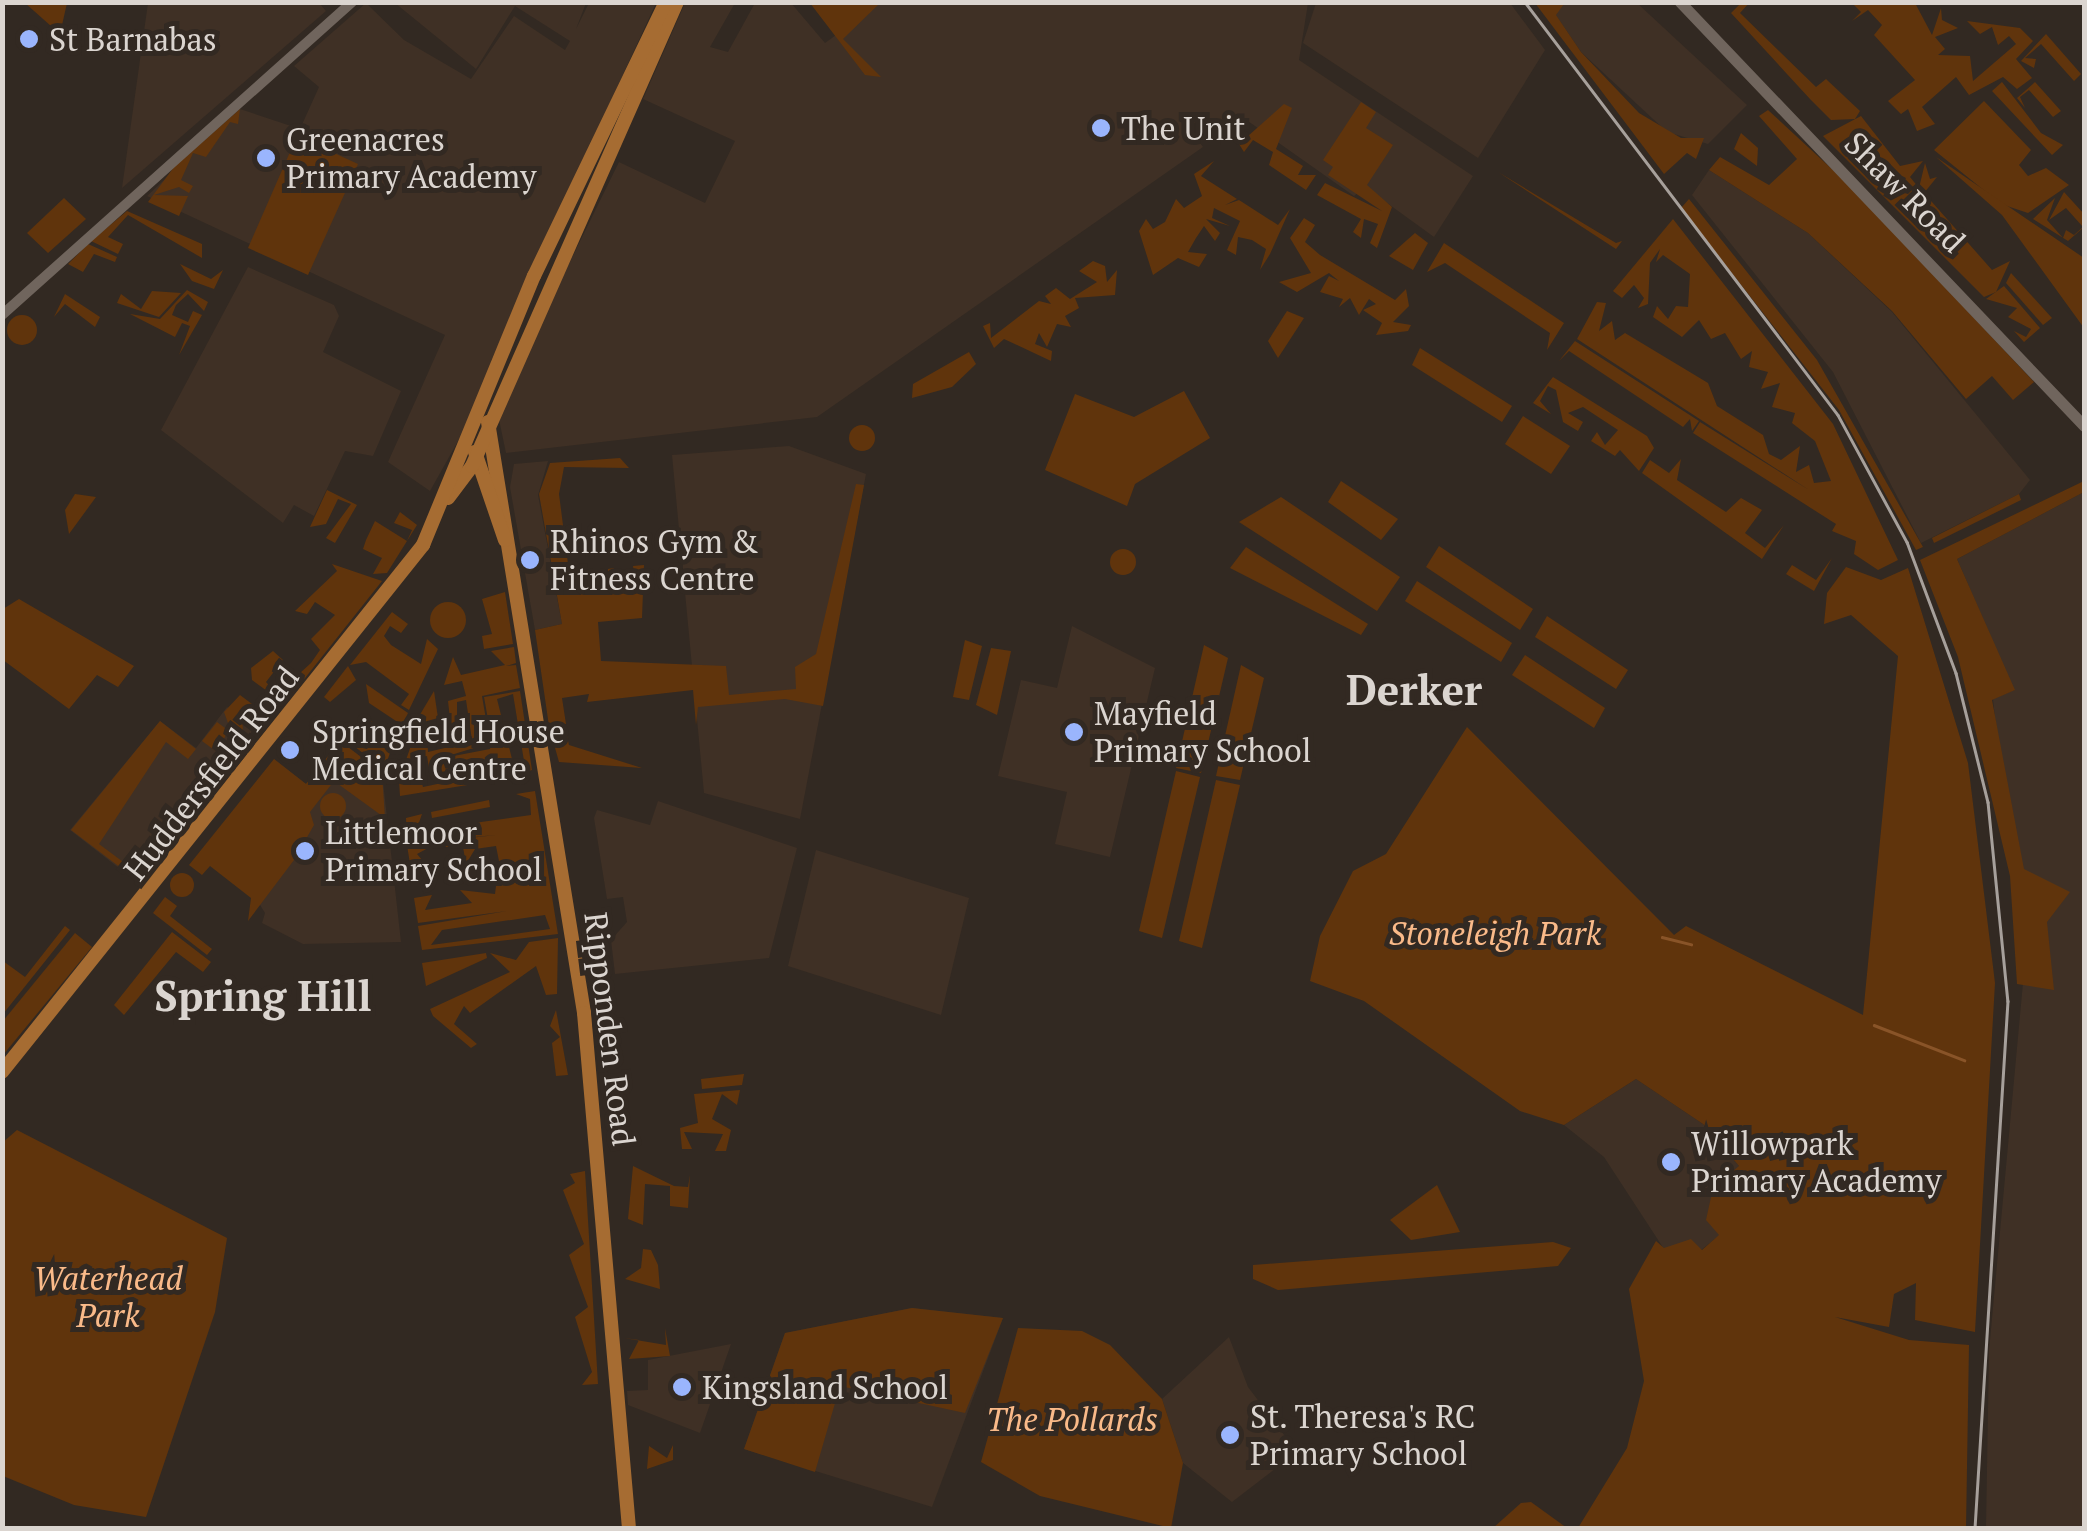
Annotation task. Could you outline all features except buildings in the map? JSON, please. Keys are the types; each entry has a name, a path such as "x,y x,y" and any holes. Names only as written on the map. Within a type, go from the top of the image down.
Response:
{"main road":[{"name":"Huddersfield Road","path":"475,446 534,276 666,2"},
{"name":"Huddersfield Road","path":"2,1072 390,593 453,495 678,2"},
{"name":"Shaw Road","path":"1680,2 2084,426"},
{"name":"Ripponden Road","path":"488,422 584,1013 629,1528"},
{"path":"475,446 494,450"},
{"name":"Ripponden Road","path":"475,446 488,503 506,540"},
{"path":"453,495 488,503"}],"street":[{"path":"2,315 352,2"}],"shaded area":[{"path":"148,3 319,3 326,11 122,188"},
{"path":"366,3 404,40 471,79 514,16 565,50 570,41 515,6 476,69 395,3 586,3 576,29 589,3 656,3 491,361 494,377 430,491 388,462 445,335 147,196 240,109 300,129 319,87 294,66"},
{"path":"685,3 735,3 710,47 728,52 755,3 791,3 825,43 880,3 1308,3 1299,60 1473,176 1434,237 1365,187 1354,196 1245,119 1215,139 1200,119 1189,127 1203,147 817,417 506,453 497,410 619,162 705,203 735,141 643,99"},
{"path":"1316,3 1510,3 1545,50 1478,158 1303,43"},
{"path":"1563,3 1637,3 1747,105 1708,144 1667,132 1581,52 1555,14"},
{"path":"1709,170 1808,233 1892,312 2030,480 2019,494 1921,543 1833,372 1692,195"},
{"path":"248,267 334,305 339,316 323,352 401,391 373,456 345,451 314,516 294,505 283,523 161,430"},
{"path":"789,446 866,474 800,819 704,793 672,455"},
{"path":"548,461 538,495 562,624 535,630 510,487 514,464"},
{"path":"2084,492 2084,1528 1986,1528 1989,1351 2023,983 1993,699 2014,690 1957,559"},
{"name":"Mayfield Primary School","path":"1072,626 1155,668 1110,857 1055,844 1067,792 998,776 1021,680 1057,688"},
{"path":"227,707 261,731 142,886 70,830 160,721 196,748"},
{"name":"Littlemoor Primary School","path":"340,741 382,773 401,942 303,944 262,923 265,913 233,861 274,759 306,784"},
{"path":"658,801 797,848 769,958 615,974 611,940 627,922 623,897 607,899 594,818 597,810 650,825"},
{"path":"816,850 969,898 941,1015 788,966"},
{"name":"Willowpark Primary Academy","path":"1636,1079 1703,1124 1739,1166 1720,1235 1701,1250 1664,1249 1604,1157 1564,1125"},
{"path":"912,1308 1003,1318 932,1507 744,1449 785,1333"},
{"name":"St. Theresa's RC Primary School","path":"1229,1337 1248,1387 1297,1452 1232,1502 1183,1463 1162,1399"},
{"name":"Kingsland School","path":"731,1344 700,1433 628,1405 627,1391 648,1390 648,1360"}],"green space":[{"path":"1742,2 1749,3 1740,13 1816,87 1826,79 1860,111 1855,119 1831,120 1810,99 1731,13"},
{"path":"25,3 67,3 60,34"},
{"path":"810,3 880,3 843,39 881,77 865,75"},
{"path":"1535,3 1564,4 1556,15 1581,52 1639,113 1681,138 1704,138 1696,159 1687,153 1664,174"},
{"path":"1852,3 1915,3 1932,35 1941,8 1942,20 1958,28 1935,37 1945,49 1938,55 1970,56 1973,81 2016,44 2009,36 1998,45 1992,27 1980,34 1967,21 2020,28 2033,41 2016,59 2032,78 2017,89 2003,77 1969,95 1956,77 1922,107 1935,124 1917,131 1908,109 1901,114 1888,101 1915,80 1874,35 1882,25 1868,10 1852,21 1861,12"},
{"path":"2046,34 2081,74 2074,81 2041,44 2025,58 2036,59 2034,68 2021,61"},
{"path":"2002,82 2041,133 2063,145 2052,155 1992,91"},
{"path":"2035,82 2061,111 2053,117 2029,90 2020,97 2025,108 2017,98"},
{"path":"1984,101 2031,150 2019,165 2028,176 2046,168 2069,185 2028,213 2001,204 1934,150"},
{"path":"1361,102 1376,112 1366,128 1393,145 1367,185 1392,207 1377,248 1370,243 1378,224 1364,219 1361,238 1353,232 1361,219 1317,195 1325,183 1382,211 1328,175 1333,167 1323,160"},
{"path":"1284,104 1292,108 1276,149 1303,166 1298,175 1316,175 1306,190 1269,165 1273,152 1253,140 1244,152 1239,144"},
{"path":"240,109 238,124 230,122 206,157 193,153 181,180 193,186 189,193 179,187 154,195 188,196 179,216 148,202 174,167"},
{"path":"1768,110 1848,184 2034,382 2013,400 1992,376 1966,399 1892,311 1808,233 1709,170 1720,157 1769,185 1797,159 1759,116"},
{"path":"1861,116 1900,166 1923,161 1910,177 1919,188 1925,163 1930,179 1937,177 1924,193 1992,270 2010,261 1996,292 1984,297 1823,136"},
{"path":"1741,133 1758,148 1757,166 1734,149"},
{"path":"297,136 358,164 308,275 248,248"},
{"path":"1936,157 2084,258 2084,328 2002,215"},
{"path":"1214,161 1201,176 1237,199 1225,205 1239,200 1278,225 1290,209 1270,254 1260,270 1266,249 1252,240 1238,237 1236,255 1227,250 1240,221 1214,208 1212,218 1230,226 1206,219 1220,233 1215,241 1204,226 1196,238 1188,252 1207,254 1199,267 1178,258 1153,275 1139,231 1146,219 1153,229 1165,222 1176,199 1184,208 1202,196 1194,174"},
{"path":"1498,172 1616,243 1622,241 1616,249"},
{"path":"2064,192 2084,214 2084,227 2068,241 2063,238 2066,230 2074,235 2083,227 2066,208 2049,220"},
{"path":"64,198 86,219 48,253 27,233"},
{"path":"2055,198 2047,220 2063,238 2033,219"},
{"path":"1689,199 1817,360 1923,547 1916,550 1839,410 1681,208"},
{"path":"127,211 202,244 202,258 128,215 108,237 123,244 118,254 91,241"},
{"path":"1304,218 1315,225 1305,242 1320,255 1395,300 1406,289 1409,306 1393,322 1411,325 1408,331 1376,335 1382,323 1363,310 1376,304 1369,299 1359,315 1350,298 1339,307 1343,299 1320,292 1329,276 1339,281 1329,273 1297,292 1279,282 1311,273 1290,238"},
{"path":"1673,219 1833,424 1898,560 1878,570 1854,554 1856,541 1832,531 1836,524 1693,433 1700,422 1809,490 1577,339 1597,302 1606,303 1599,331 1612,321 1615,340 1625,333 1708,383 1717,406 1763,435 1769,454 1781,460 1800,446 1796,472 1809,465 1814,483 1831,481 1815,441 1792,423 1795,413 1772,407 1780,383 1761,389 1768,372 1749,367 1752,351 1741,359 1725,333 1711,339 1699,320 1682,337 1653,317 1657,306 1668,319 1676,306 1688,307 1690,274 1663,255 1656,262 1660,249 1650,263 1648,304 1638,308 1644,298 1634,285 1622,298 1613,291"},
{"path":"1415,233 1428,243 1413,270 1389,256"},
{"path":"1444,243 1564,323 1547,350 1550,333 1445,263 1427,272"},
{"path":"88,244 117,257 115,262 94,254 83,272 68,264"},
{"path":"1093,261 1105,266 1107,282 1117,270 1115,295 1075,298 1079,308 1065,316 1071,327 1057,324 1047,347 1039,333 1035,344 1052,351 1051,361 1004,339 994,348 983,326 990,323 991,338 1039,301 1051,304 1045,296 1056,288 1070,299 1097,282 1079,271"},
{"path":"180,264 211,279 223,270 214,289 192,281"},
{"path":"2011,273 2052,318 2043,325 2006,283"},
{"path":"2004,286 2040,328 2024,342 2014,331 2026,337 2031,329 2008,317 2017,308 1986,299"},
{"path":"187,290 208,302 204,311 188,294 176,305 172,315 188,322 193,311 202,315 179,355 190,326 182,323 175,337 130,314 160,319"},
{"path":"152,291 181,293 159,317 117,303 121,294 141,309"},
{"path":"65,294 100,317 95,327 65,304 54,317"},
{"path":"1287,311 1304,318 1278,358 1268,341"},
{"path":"22,315 36,324 37,330 28,344 22,345 8,336 7,330 16,316"},
{"path":"1575,341 1699,421 1692,431 1690,419 1683,427 1569,351 1559,361"},
{"path":"1420,348 1512,406 1502,422 1412,365"},
{"path":"969,352 976,364 952,387 912,398 913,384"},
{"path":"1553,377 1647,436 1654,448 1639,471 1620,450 1615,456 1591,441 1597,432 1605,445 1618,430 1583,407 1568,413 1583,422 1578,431 1563,422 1556,390 1548,386 1540,401 1551,414 1533,403"},
{"path":"1184,391 1210,438 1135,484 1127,506 1045,470 1075,394 1134,417"},
{"path":"1523,416 1570,446 1551,474 1505,444"},
{"path":"862,425 871,429 875,438 871,447 862,451 853,447 849,438 853,429"},
{"path":"620,458 629,468 564,467 559,494 572,595 609,592 608,569 614,568 614,588 636,586 633,566 644,565 642,618 598,622 601,661 726,666 729,695 796,689 795,667 816,654 856,484 864,485 823,706 785,699 698,707 696,725 693,690 587,702 589,694 562,698 566,724 549,726 535,630 562,624 539,494 550,463"},
{"path":"1681,459 1677,480 1726,512 1741,498 1762,510 1745,533 1765,548 1784,525 1762,559 1642,473 1650,460 1669,473"},
{"path":"1341,481 1398,519 1381,540 1328,502"},
{"path":"2084,481 2084,492 1957,559 2015,690 1992,700 2024,869 2070,892 2047,922 2054,990 2017,984 2010,876 1958,657 1920,560"},
{"path":"327,490 357,505 335,543 326,538 351,504 338,499 326,524 310,527"},
{"path":"75,494 96,497 69,534 65,510"},
{"path":"2019,494 2021,500 1934,543 1932,538"},
{"path":"1281,497 1400,577 1377,611 1239,522"},
{"path":"400,512 417,525 407,541 412,530 394,523"},
{"path":"375,521 407,541 387,573 373,574 382,558 363,549"},
{"path":"1439,546 1533,609 1520,630 1426,567"},
{"path":"1246,547 1368,624 1361,635 1230,568"},
{"path":"1123,549 1133,552 1133,572 1123,575 1113,572 1110,562 1113,552"},
{"path":"1832,558 1814,591 1786,574 1792,565 1816,580"},
{"path":"332,564 382,581 290,697 278,699 252,680 251,668 273,651 283,660 266,682 277,694 311,663 320,650 311,639 335,615 315,602 307,614 295,611 337,571"},
{"name":"Stoneleigh Park","path":"1846,567 1881,580 1908,568 1968,763 1995,983 1975,1332 1915,1320 1916,1283 1894,1294 1889,1327 1835,1317 1909,1340 1969,1345 1966,1528 1578,1528 1627,1448 1644,1381 1629,1289 1656,1241 1664,1248 1691,1239 1702,1250 1719,1235 1706,1220 1713,1188 1739,1166 1703,1124 1636,1079 1564,1125 1520,1111 1364,1001 1310,981 1320,936 1353,871 1386,854 1467,727 1674,935 1686,926 1863,1015 1898,656 1851,615 1824,624 1827,593"},
{"path":"1417,581 1512,643 1501,662 1405,601"},
{"path":"505,592 513,644 484,649 482,636 492,634 482,599"},
{"path":"19,599 134,666 118,687 97,675 69,709 3,660 3,609"},
{"path":"448,602 460,608 466,620 460,632 448,638 436,632 430,620 436,608"},
{"path":"392,612 408,624 401,633 390,626 384,636 391,645 421,664 427,639 438,649 409,710 401,705 409,694 366,662 350,665"},
{"path":"1547,616 1628,670 1616,689 1535,637"},
{"path":"965,640 982,646 969,700 953,697"},
{"path":"1204,645 1228,658 1201,773 1176,768"},
{"path":"514,647 516,663 506,666 516,665 520,688 482,696 490,743 438,759 490,749 492,742 484,697 520,691 532,770 514,776 525,767 513,694 497,699 512,759 430,774 427,756 417,758 420,774 400,777 414,737 427,734 428,752 453,746 448,701 466,696 462,681 444,685 453,657 461,675 505,665 491,651","holes":["466,700 472,740 457,745 457,702"]},
{"path":"991,648 1011,651 997,715 976,705"},
{"path":"1525,655 1605,708 1594,728 1512,675"},
{"path":"1241,665 1264,678 1240,780 1216,776"},
{"path":"348,666 356,680 330,702 324,697"},
{"path":"366,684 408,713 402,725 369,703"},
{"path":"434,691 438,718 420,723 418,718"},
{"path":"240,695 268,716 260,731 242,719 243,730 228,723 224,712"},
{"path":"160,721 196,749 188,759 166,742 99,844 146,879 142,884 71,830"},
{"path":"371,721 397,733 384,770 354,746 367,749 375,737 365,729"},
{"path":"217,722 237,737 227,733 217,752 202,741"},
{"path":"565,727 569,745 642,768 559,762 550,730"},
{"path":"340,741 382,773 385,818 334,781 310,812 314,825 294,860 248,921 251,898 210,866 202,875 189,865 274,759 306,784"},
{"path":"1176,771 1200,777 1162,938 1139,931"},
{"path":"485,774 486,782 400,796 399,780 420,776 423,787"},
{"path":"1216,780 1240,785 1202,948 1179,941"},
{"path":"535,791 558,934 422,950 418,926 507,911 418,923 414,898 432,895 425,910 472,903 460,890 495,894 499,861 496,846 475,849 466,864 463,847 430,847 417,854 428,867 411,870 407,845 496,835 407,843 406,818 422,814 416,831 531,815 530,799 516,794","holes":["545,915 550,929 431,945 442,930"]},
{"path":"333,793 342,797 346,806 342,815 333,819 324,815 320,806 324,797"},
{"path":"489,800 490,807 432,818 431,812"},
{"path":"182,873 194,885 182,897 170,885"},
{"path":"165,897 177,906 170,916 212,949 207,955 153,913"},
{"path":"65,926 70,930 3,1014 3,961 25,977"},
{"path":"172,932 211,962 203,972 176,952 124,1015 114,1005"},
{"path":"75,933 92,947 3,1055 3,1021"},
{"path":"558,938 557,994 546,995 536,966 470,1013 464,1006 454,1024 477,1044 471,1048 433,1016 430,1009 510,972 490,953 516,960 529,942"},
{"path":"486,953 487,958 426,986 422,963"},
{"path":"556,1010 568,1075 556,1076 552,1043 560,1037 550,1026"},
{"path":"744,1074 742,1085 702,1089 701,1079"},
{"path":"740,1090 737,1105 722,1094 712,1119 731,1130 726,1151 715,1151 723,1134 684,1132 692,1149 682,1149 680,1128 698,1123 694,1094"},
{"name":"Waterhead Park","path":"17,1130 227,1238 215,1312 146,1517 74,1505 3,1476 2,1143"},
{"path":"633,1166 674,1186 688,1187 690,1175 688,1208 670,1206 670,1186 645,1184 643,1225 628,1219"},
{"path":"585,1171 598,1384 582,1385 592,1372 575,1317 588,1307 569,1255 584,1244 563,1190 575,1183 570,1174"},
{"path":"1437,1185 1460,1232 1411,1240 1390,1220"},
{"path":"1553,1242 1571,1248 1558,1266 1278,1290 1253,1279 1253,1265"},
{"path":"643,1249 651,1250 658,1265 660,1289 625,1279 641,1268"},
{"path":"912,1308 1003,1318 965,1413 840,1386 815,1472 744,1449 785,1333"},
{"path":"665,1328 670,1356 629,1359 639,1340 666,1345"},
{"name":"The Pollards","path":"1018,1328 1082,1331 1110,1345 1162,1399 1183,1463 1171,1528 1040,1496 981,1462"},
{"path":"673,1445 673,1460 647,1469 649,1446 667,1458"},
{"path":"1531,1502 1567,1528 1493,1528 1521,1503"}],"waterway":[{"path":"1662,937 1691,944"},
{"path":"1874,1025 1964,1060"}],"tram line":[{"path":"1525,2 1838,415 1907,542 1956,673 1988,802 2008,1001 1975,1528"}],"place":[{"name":"St Barnabas","path":"29,39"},
{"name":"The Unit","path":"1101,128"},
{"name":"Greenacres Primary Academy","path":"266,158"},
{"name":"Rhinos Gym & Fitness Centre","path":"530,560"},
{"name":"Mayfield Primary School","path":"1074,732"},
{"name":"Springfield House Medical Centre","path":"290,750"},
{"name":"Littlemoor Primary School","path":"305,851"},
{"name":"Willowpark Primary Academy","path":"1671,1162"},
{"name":"Kingsland School","path":"682,1387"},
{"name":"St. Theresa's RC Primary School","path":"1230,1435"}],"district":[{"name":"Derker","path":"1414,689"},
{"name":"Spring Hill","path":"263,995"}]}
